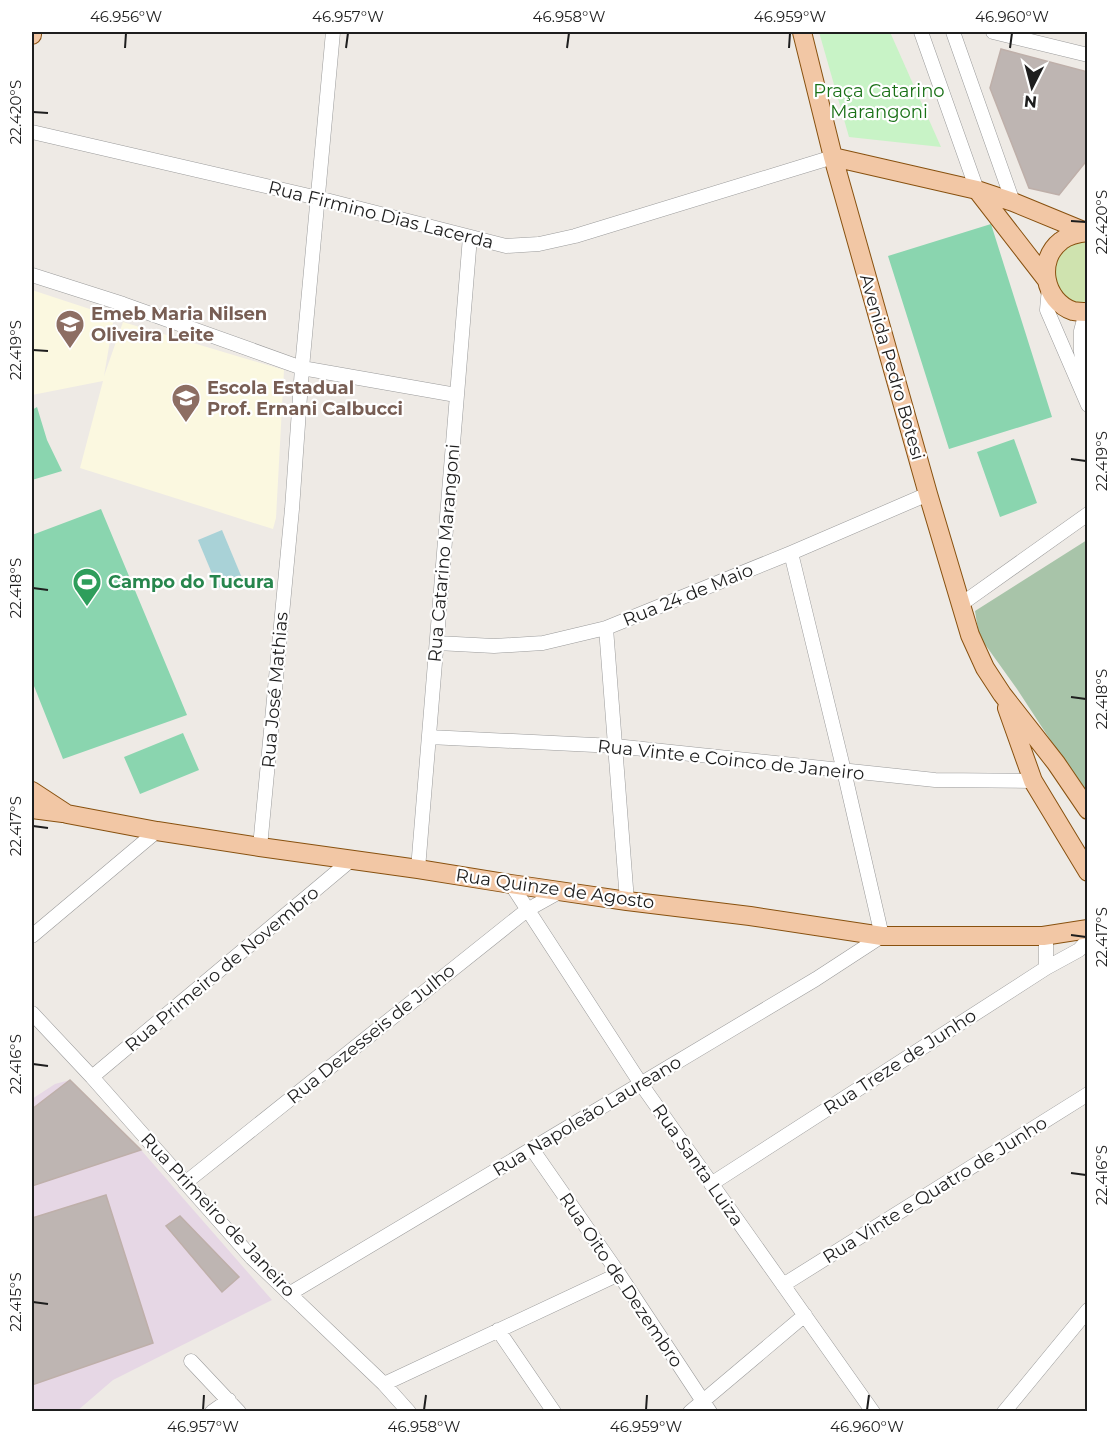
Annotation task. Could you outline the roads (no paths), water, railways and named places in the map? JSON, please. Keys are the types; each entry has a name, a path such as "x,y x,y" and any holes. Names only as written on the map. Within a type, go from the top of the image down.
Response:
{"main road":[{"name":"Avenida Pedro Botesi","path":"802,32 832,157 970,635 985,668 1002,694 1056,763 1088,810"},
{"path":"832,157 977,190 1087,232"},
{"path":"977,190 1048,283 1053,296 1062,305 1074,311 1087,312"},
{"path":"1048,283 1047,265 1060,241 1087,232"},
{"name":"Avenida Pedro Botesi","path":"1002,694 1033,782 1088,873"},
{"name":"Rua Quinze de Agosto","path":"32,791 67,814 157,831 627,901 750,915 882,936 1043,936 1088,929"},
{"path":"32,809 67,814"}],"street":[{"name":"Rua José Mathias","path":"260,847 333,32"},
{"path":"921,32 977,190"},
{"path":"953,32 1013,202"},
{"path":"993,32 1088,55"},
{"name":"Rua Firmino Dias Lacerda","path":"32,132 318,198 506,246 539,244 575,236 832,157"},
{"name":"Rua Catarino Marangoni","path":"418,869 470,237"},
{"path":"32,275 123,304 302,368 456,395"},
{"path":"1048,283 1047,310 1088,405"},
{"path":"1087,312 1081,331 1081,352 1088,381"},
{"name":"Rua 24 de Maio","path":"436,643 494,646 543,643 606,628 791,553 928,494"},
{"path":"960,605 1088,514"},
{"path":"791,553 882,936"},
{"path":"606,628 627,901"},
{"name":"Rua Vinte e Coinco de Janeiro","path":"429,737 615,746 935,780 1033,782"},
{"path":"32,936 157,831"},
{"name":"Rua Primeiro de Novembro","path":"92,1077 351,860"},
{"name":"Rua Santa Luiza","path":"510,884 641,1084 873,1412"},
{"name":"Rua Dezesseis de Julho","path":"185,1183 527,909 561,891"},
{"name":"Rua Napoleão Laureano","path":"290,1294 816,979 882,936"},
{"path":"1043,936 1046,944 1046,968"},
{"name":"Rua Treze de Junho","path":"711,1184 1046,968 1079,950 1088,940"},
{"name":"Rua Primeiro de Janeiro","path":"32,1013 92,1077 252,1258 384,1384 409,1412"},
{"name":"Rua Vinte e Quatro de Junho","path":"783,1285 1088,1094"},
{"name":"Rua Oito de Dezembro","path":"532,1149 619,1274 706,1407"},
{"path":"384,1384 619,1274"},
{"path":"1004,1412 1088,1310"},
{"path":"690,1412 706,1407 805,1315"},
{"path":"498,1330 554,1412"},
{"path":"191,1361 239,1412"},
{"path":"213,1412 229,1400"}],"water":[{"path":"222,530 242,578 218,588 198,540"}],"place":[{"name":"Emeb Maria Nilsen Oliveira Leite","path":"70,350"},
{"name":"Escola Estadual Prof. Ernani Calbucci","path":"186,424"},
{"name":"Campo do Tucura","path":"87,608"}],"park label":[{"name":"Praça Catarino Marangoni","path":"879,101"}]}
